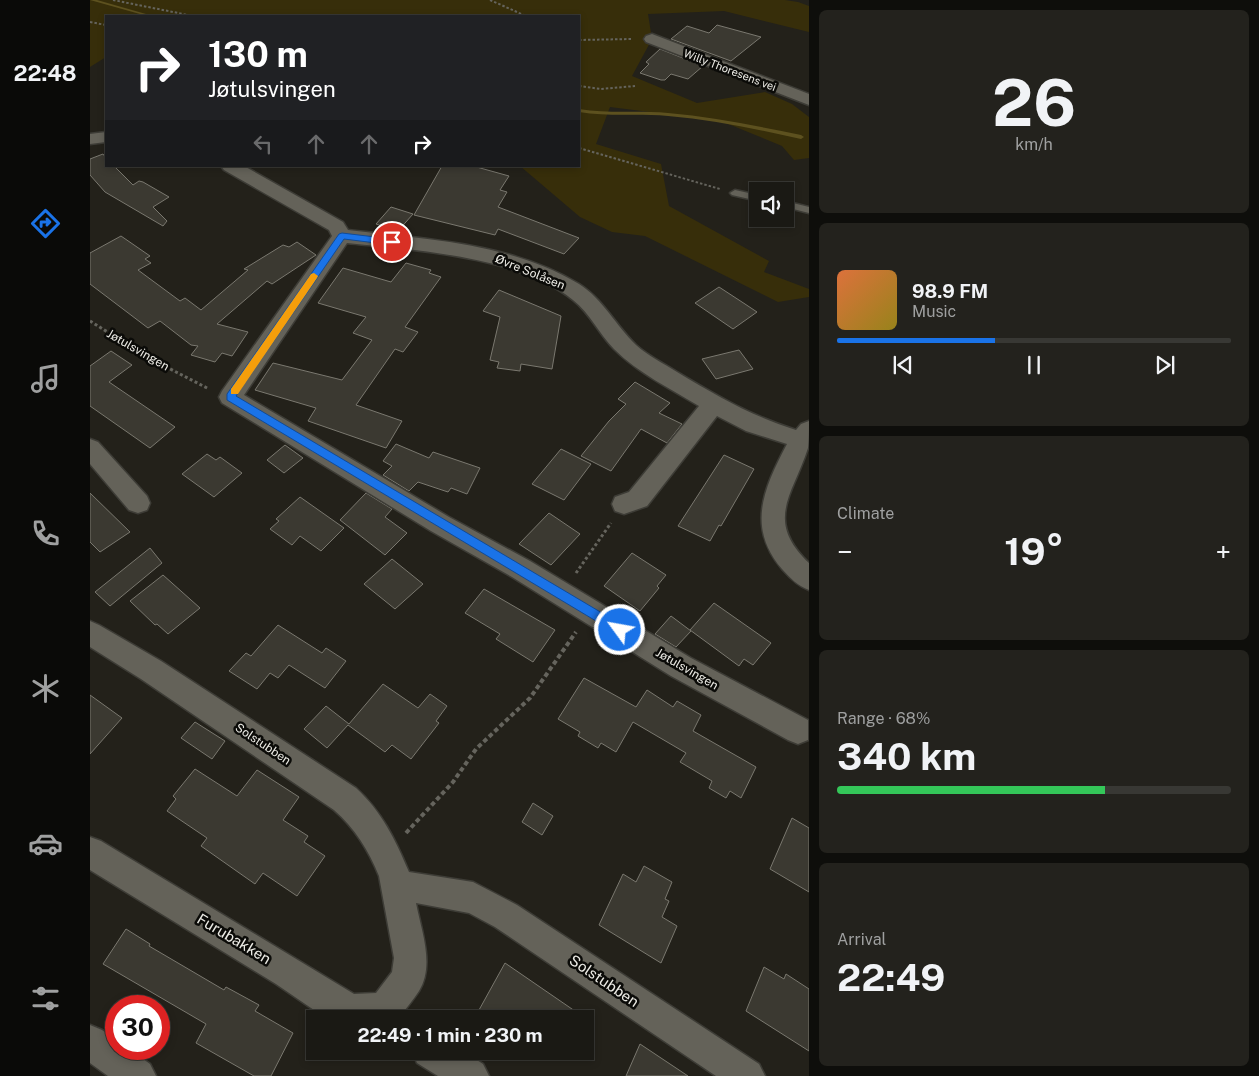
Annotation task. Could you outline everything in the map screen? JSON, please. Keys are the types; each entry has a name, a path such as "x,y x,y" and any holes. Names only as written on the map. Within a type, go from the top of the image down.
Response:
{"street":[{"name":"Willy Thoresens vei","path":"652,39 809,100"},
{"path":"90,139 105,137"},
{"path":"232,167 336,226 342,236"},
{"name":"Øvre Solåsen","path":"342,236 474,252 506,261 558,282 588,301 628,351 713,404 760,427 805,435 776,499 773,509 772,528 780,549 809,579"},
{"name":"Jøtulsvingen","path":"342,236 230,397 440,524 562,594 681,667 798,730"},
{"path":"624,504 638,500 713,404"},
{"path":"90,448 138,502"},
{"name":"Solstubben","path":"90,634 151,670 345,799 362,814 386,854 395,876 410,958 408,978 386,1007 381,1010"},
{"name":"Furubakken","path":"90,852 288,972 326,998 350,1010"},
{"name":"Solstubben","path":"397,889 414,887 473,898 506,916 747,1076"},
{"path":"90,1042 138,1076"},
{"path":"444,1060 471,1076"}],"lane":[{"path":"735,193 749,196"},
{"path":"794,206 809,210"}],"path":[{"path":"113,0 188,15"},
{"path":"490,0 524,15"},
{"path":"90,22 105,25"},
{"path":"580,40 652,39"},
{"path":"580,86 601,89 635,86"},
{"path":"580,148 628,160 735,193"},
{"name":"Jøtulsvingen","path":"90,321 149,358 187,378"},
{"path":"562,594 624,504"},
{"path":"386,854 453,782 476,749 530,698 590,611"}],"shaded area":[{"path":"90,0 785,0 798,2 809,6 809,32 724,11 648,14 652,39 632,76 697,103 765,92 792,104 809,117 809,158 794,160 782,146 721,121 610,107 596,144 661,164 669,206 769,261 764,272 809,289 809,297 778,302 645,236 612,232 580,217 521,167 580,167 580,15 105,15 105,58 90,67"}],"building":[{"path":"717,25 761,37 731,61 671,39 687,26 709,33"},
{"path":"660,49 703,66 688,79 671,74 665,80 661,80 640,73 649,64 646,62"},
{"path":"103,154 105,157 105,167 115,167 133,185 139,181 143,182 169,197 153,207 167,221 163,226 105,192 90,175 90,159"},
{"path":"441,167 477,167 509,176 500,190 507,192 498,207 579,238 564,254 498,229 495,235 414,215"},
{"path":"391,207 413,214 398,231 376,224"},
{"path":"121,236 150,256 145,259 151,263 138,270 180,301 185,298 201,310 248,270 244,269 283,245 289,247 297,242 316,255 272,284 267,281 217,324 248,332 232,356 222,353 215,362 191,355 198,346 191,345 160,321 148,328 90,284 90,253"},
{"path":"406,263 431,270 429,273 441,277 405,327 418,332 403,352 395,349 356,405 402,421 386,448 308,421 316,408 255,390 273,363 342,380 372,340 353,333 366,317 318,303 343,268 391,282"},
{"path":"719,287 757,312 733,329 695,303"},
{"path":"499,290 561,316 552,369 521,364 520,371 497,368 499,362 490,360 500,317 483,311"},
{"path":"739,350 753,369 716,379 702,359"},
{"path":"111,351 132,365 109,382 175,427 150,448 90,406 90,366"},
{"path":"635,382 670,403 659,413 682,424 667,443 641,429 611,471 581,456 609,421 626,404 618,399"},
{"path":"396,444 429,458 433,452 480,468 467,494 451,488 448,492 418,482 409,491 383,475 392,466 383,461"},
{"path":"285,445 303,458 284,473 267,460"},
{"path":"561,449 591,464 564,500 532,484"},
{"path":"207,454 216,460 220,457 242,473 214,497 182,474"},
{"path":"724,455 754,469 721,526 719,525 710,541 678,526"},
{"path":"90,493 130,532 100,552 90,542"},
{"path":"366,493 392,509 385,517 407,533 385,555 340,520"},
{"path":"300,497 344,528 321,551 300,536 292,545 270,529 279,521 276,519"},
{"path":"549,513 580,534 551,565 519,544"},
{"path":"150,548 162,563 110,606 95,592"},
{"path":"632,553 666,575 657,586 659,588 640,611 604,586"},
{"path":"392,559 423,584 395,609 364,584"},
{"path":"163,575 200,608 168,634 157,624 155,625 130,601"},
{"path":"484,589 555,630 533,662 496,639 500,634 465,613"},
{"path":"714,603 771,643 753,665 744,659 739,666 690,630"},
{"path":"671,616 691,631 676,647 655,634"},
{"path":"278,625 322,653 326,648 346,661 325,688 289,665 278,678 270,673 257,689 229,671 246,653 251,656"},
{"path":"584,678 636,707 647,690 673,707 677,701 701,715 693,731 756,767 741,798 730,791 726,798 709,788 712,781 680,762 686,753 633,722 616,752 601,743 598,748 578,736 580,732 558,719"},
{"path":"383,684 418,708 430,694 447,706 436,721 439,723 411,759 392,745 385,752 348,725 327,748 304,729 326,706 349,724"},
{"path":"90,695 122,718 90,754"},
{"path":"195,722 225,741 212,759 181,738"},
{"path":"195,769 237,796 257,770 299,797 283,820 308,836 304,842 325,856 297,896 263,873 255,884 201,846 207,838 167,811 176,799 173,796"},
{"path":"533,803 553,816 542,835 522,822"},
{"path":"792,818 809,828 809,892 770,869"},
{"path":"644,866 672,882 665,899 669,901 662,917 677,926 661,963 599,925 623,874 636,882"},
{"path":"126,929 150,944 149,946 224,990 226,987 259,1005 255,1011 293,1033 271,1076 254,1076 196,1043 206,1024 170,1003 170,995 156,995 103,964"},
{"path":"505,963 573,1010 479,1010"},
{"path":"764,967 784,979 786,974 809,989 809,1051 746,1011"},
{"path":"640,1044 688,1076 626,1076"}],"waterway":[{"path":"92,0 147,15"},
{"path":"580,111 686,116 801,137"}],"slow traffic":[{"path":"234,391 314,276"}],"route":[{"path":"392,242 342,236 230,397 440,524 521,569 620,630"}]}
